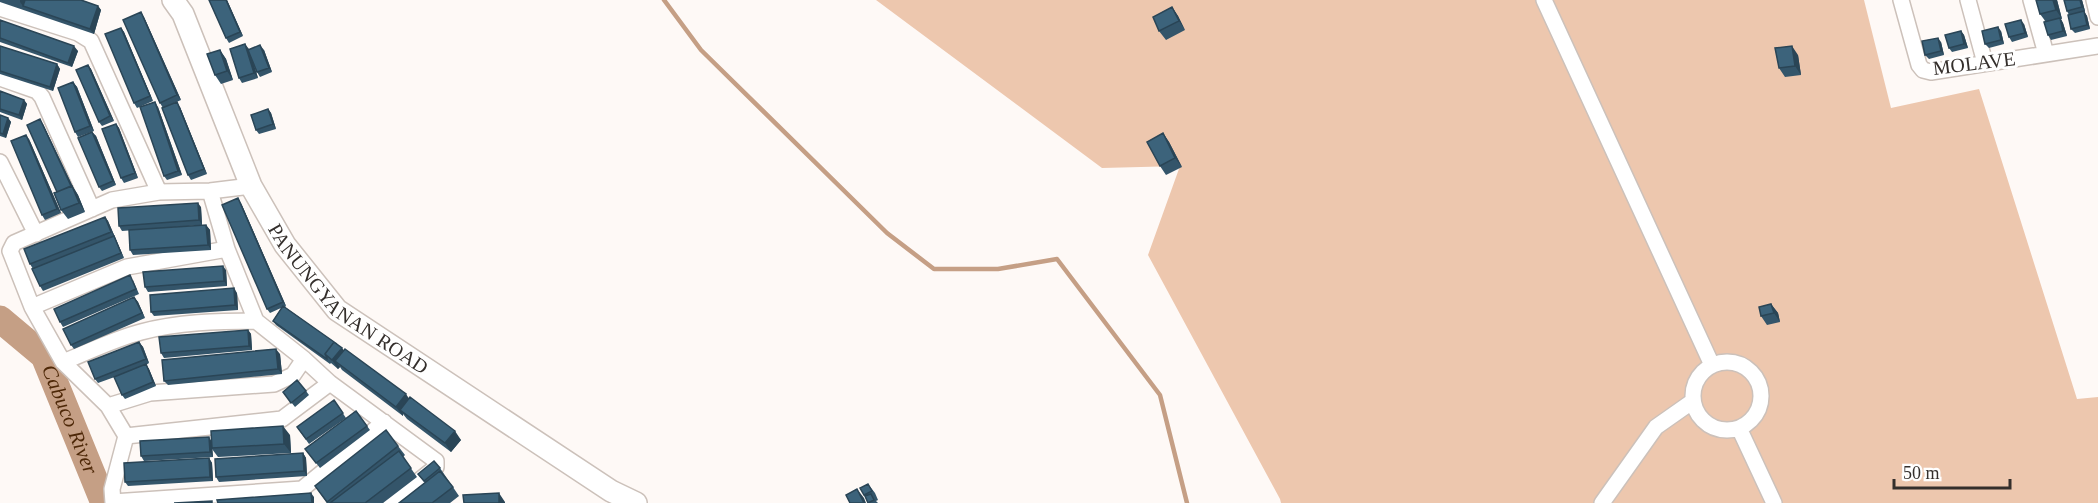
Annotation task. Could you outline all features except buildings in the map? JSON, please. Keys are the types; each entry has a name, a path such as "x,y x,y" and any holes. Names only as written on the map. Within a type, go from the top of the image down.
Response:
{"street":[{"name":"PANUNGYANAN ROAD","path":"173,0 183,14 251,186 285,245 336,310 610,491 636,503"},
{"path":"1545,0 1712,365"},
{"name":"MOLAVE","path":"1901,0 1919,65 1923,70 1931,72 2098,46"},
{"path":"1968,0 1985,63"},
{"path":"2031,0 2046,54"},
{"path":"2094,0 2098,16"},
{"path":"0,8 78,33 91,41 159,192"},
{"path":"0,78 37,90 42,97 92,209"},
{"path":"0,162 36,234"},
{"path":"251,186 210,191 159,192 112,200 14,243 10,251 32,307 63,362 108,406 126,435 112,489 113,503 302,489 384,422"},
{"path":"210,191 227,249 256,321 330,383 436,461 437,465 391,503"},
{"path":"32,307 127,267 227,249"},
{"path":"63,362 139,332 166,326 216,321 256,321"},
{"path":"108,406 150,393 273,384 293,375 304,359"},
{"path":"1721,362 1739,364 1747,368 1759,383 1761,392 1758,409 1754,417 1739,428 1730,430 1713,427 1700,417 1693,401 1693,392 1699,376 1712,365 1721,362"},
{"path":"126,435 282,419 330,383"},
{"path":"1602,503 1656,427 1693,401"},
{"path":"1739,428 1774,503"}],"shaded area":[{"path":"876,0 1864,0 1891,108 1979,89 2077,399 2098,397 2098,503 1281,503 1148,255 1180,166 1102,168"}],"waterway":[{"path":"664,0 701,50 887,233 934,269 998,269 1057,259 1160,395 1187,503"},
{"name":"Cabuco River","path":"0,319 44,356 104,503"}]}
